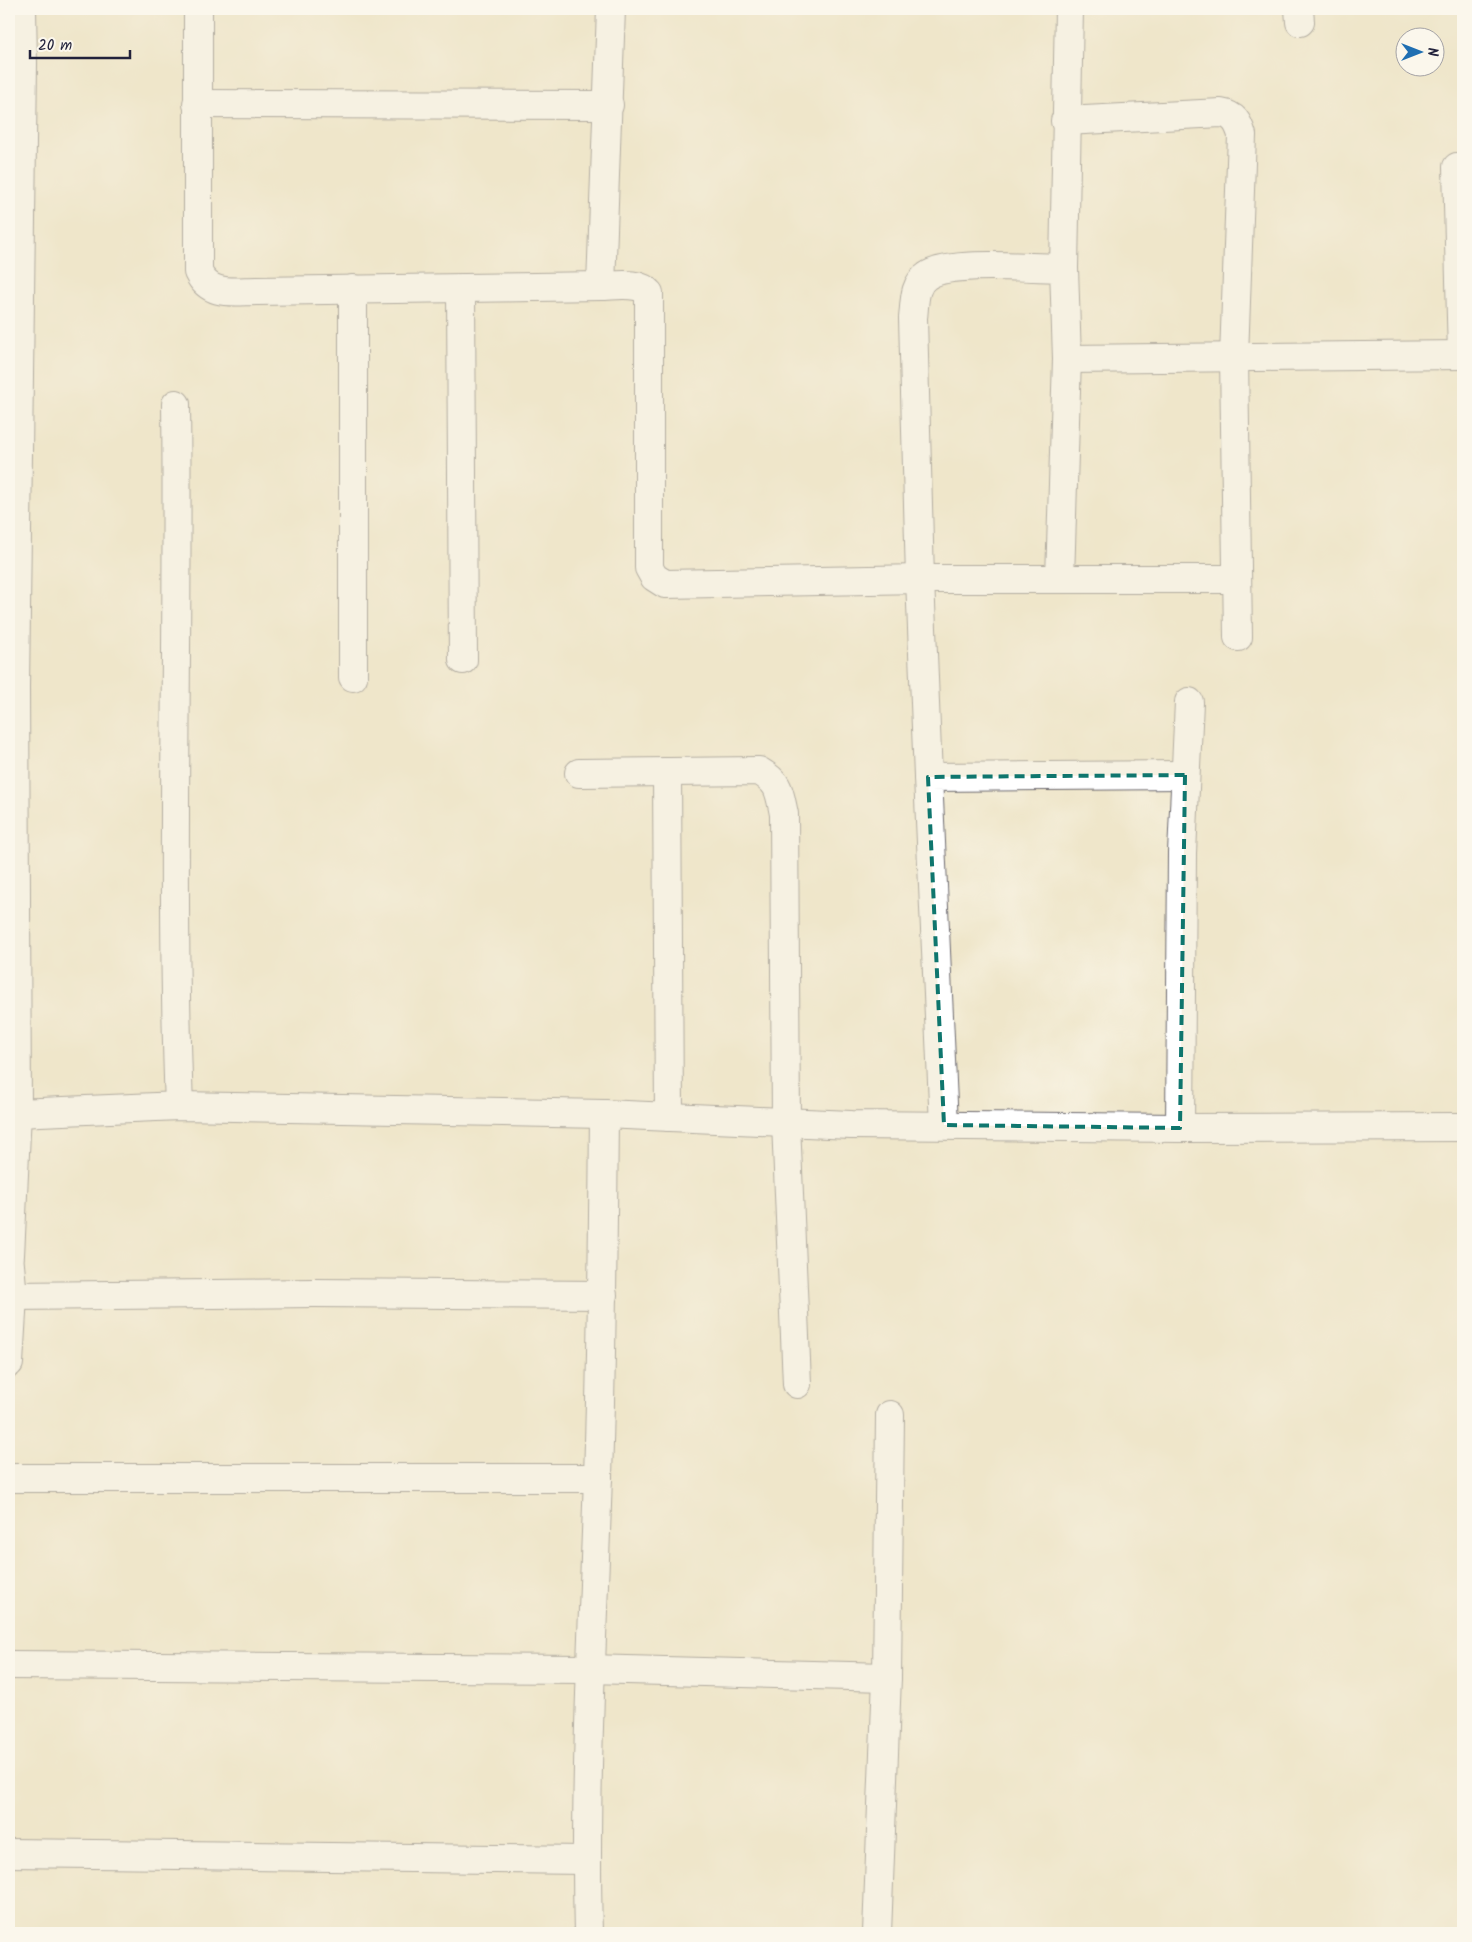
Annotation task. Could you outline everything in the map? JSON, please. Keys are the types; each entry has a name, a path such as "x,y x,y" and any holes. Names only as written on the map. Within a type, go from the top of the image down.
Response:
{"street":[{"path":"9,1364 13,1296 10,1255 17,1113 12,554 13,365 23,63 22,9"},
{"path":"198,9 198,272 202,281 210,289 223,291 602,286 639,286 645,288 649,293 649,568 654,578 665,584 920,579 1237,579"},
{"path":"602,286 611,9"},
{"path":"1060,578 1067,359 1064,268 1065,120 1069,9"},
{"path":"197,104 609,105"},
{"path":"1065,120 1221,112 1230,114 1238,123 1242,135 1234,357 1238,637"},
{"path":"1067,359 1463,355 1457,167"},
{"path":"944,1125 920,579 913,318 916,288 926,276 954,267 1064,268"},
{"path":"353,289 353,677"},
{"path":"461,289 463,660"},
{"path":"176,404 178,544 174,983 178,1106"},
{"path":"1180,1128 1180,980 1185,775 1189,702"},
{"path":"579,773 759,771 772,779 779,789 784,814 786,1122 797,1384"},
{"path":"666,772 669,1117"},
{"path":"928,777 1185,775"},
{"path":"17,1113 178,1106 604,1114 786,1122 944,1125 1180,1128 1463,1127"},
{"path":"588,1933 586,1860 589,1669 598,1478 604,1114"},
{"path":"13,1296 275,1293 602,1295"},
{"path":"876,1933 887,1676 890,1415"},
{"path":"9,1478 598,1478"},
{"path":"9,1665 589,1669 887,1676"},
{"path":"9,1853 586,1860"}],"highlighted area":[{"path":"1185,775 1180,1128 944,1125 928,777"}]}
